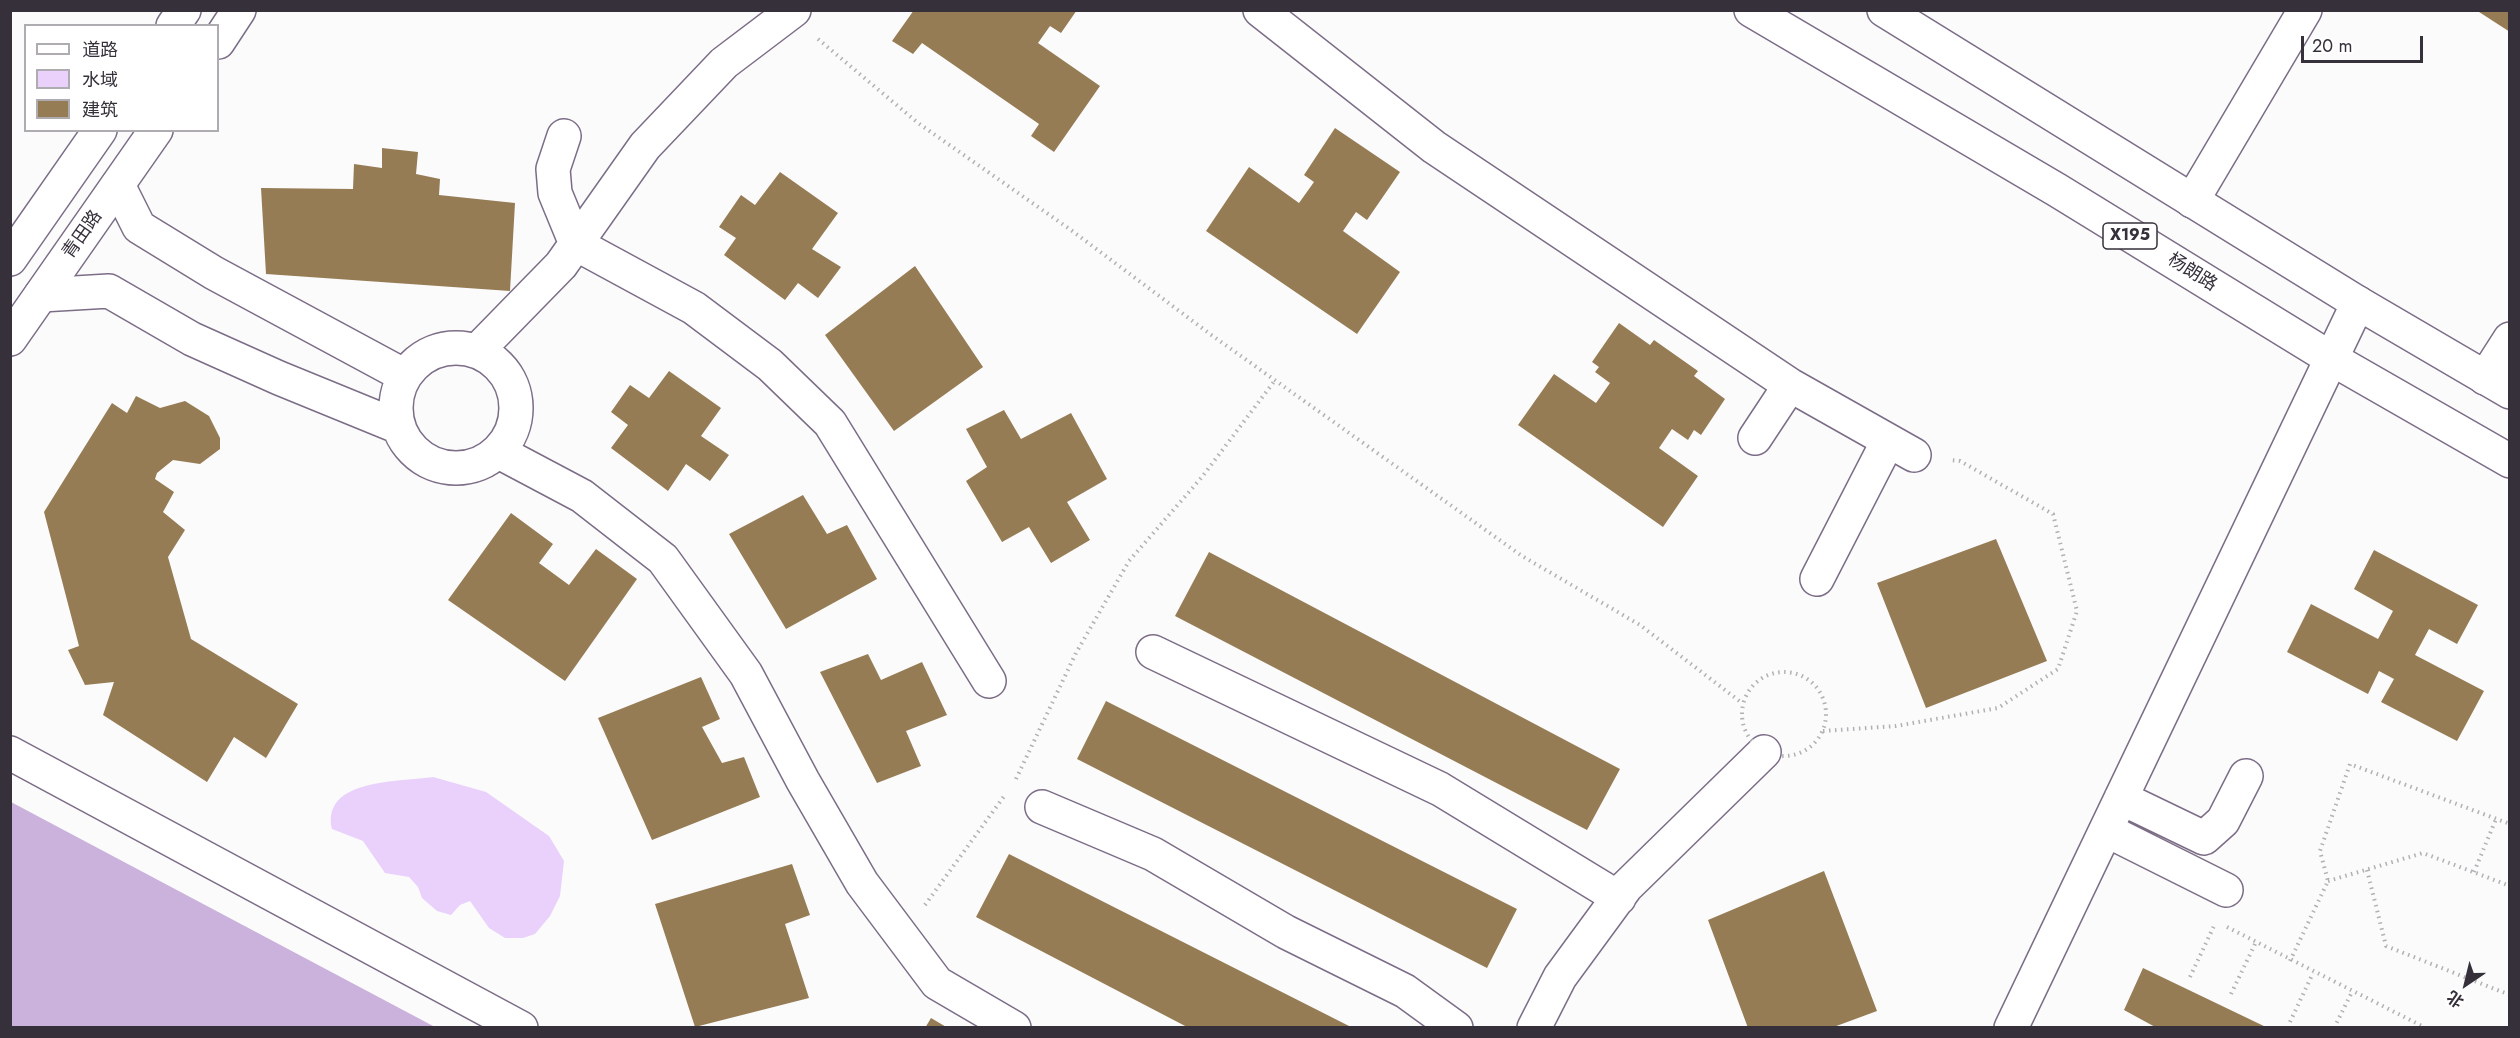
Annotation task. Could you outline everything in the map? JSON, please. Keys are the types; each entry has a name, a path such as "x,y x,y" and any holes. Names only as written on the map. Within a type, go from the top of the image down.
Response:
{"street":[{"path":"174,24 184,10"},
{"path":"219,40 239,10"},
{"path":"1260,10 1434,147 1790,385 1901,448 1817,579"},
{"name":"杨朗路","path":"1751,10 2067,196 2332,359 2510,461"},
{"path":"1884,10 2358,303 2497,385 2510,339"},
{"path":"2192,201 2305,10"},
{"path":"477,351 561,265 645,146 724,63 793,12"},
{"path":"10,259 99,132"},
{"name":"青田路","path":"10,339 155,132"},
{"path":"564,136 553,169 555,193 576,244 694,308 770,365 830,423 988,681"},
{"path":"118,185 139,227 214,273 405,376"},
{"path":"41,295 109,291 192,339 279,378 399,427"},
{"path":"2011,1028 2358,303"},
{"path":"456,348 477,351 495,361 508,377 515,396 516,416 511,435 499,452 482,464 463,469 442,467 423,459 408,445 399,427 395,410 398,392 405,376 418,361 436,351 456,348"},
{"path":"1755,438 1790,385"},
{"path":"499,452 582,496 663,559 746,674 803,781 862,883 937,982 1014,1028"},
{"path":"1153,652 1440,789 1618,898"},
{"path":"1534,1028 1560,977 1618,898 1634,879 1764,752"},
{"path":"10,753 521,1028"},
{"path":"2121,798 2204,838 2223,821 2246,776"},
{"path":"1042,807 1153,854 1287,932 1405,991 1456,1028"},
{"path":"2106,830 2223,903"}],"path":[{"path":"793,12 823,44 918,123 1522,556 1640,625 1742,703"},
{"path":"902,936 1017,778 1076,653 1129,561 1202,477 1276,379"},
{"path":"1823,731 1896,726 1998,708 2058,669 2077,611 2053,514 1960,462 1901,448"},
{"path":"1770,674 1797,674 1809,680 1824,703 1826,717 1823,731 1816,743 1805,752 1777,757 1764,752 1744,732 1741,718 1742,703 1753,686 1770,674"},
{"path":"2426,1028 2289,961 2328,881 2319,851 2350,764 2510,824"},
{"path":"2474,872 2496,819"},
{"path":"2328,881 2424,853 2510,886"},
{"path":"2367,870 2386,946 2510,995"},
{"path":"2190,977 2223,903"},
{"path":"2231,994 2255,944"},
{"path":"2290,1022 2313,973"},
{"path":"2334,1028 2352,992"}],"shaded area":[{"path":"11,802 435,1027 11,1027"}],"water":[{"path":"433,777 486,792 549,836 564,861 560,896 550,916 535,934 523,938 505,938 489,928 470,901 460,905 451,915 437,911 422,898 418,887 409,877 385,873 363,841 332,829 332,812 339,800 351,791 384,782"}],"building":[{"path":"914,10 1077,10 1061,33 1050,26 1038,43 1100,86 1054,152 1031,136 1039,124 922,43 913,54 892,41"},
{"path":"2476,10 2510,10 2510,32"},
{"path":"1335,128 1400,172 1367,220 1356,212 1343,231 1400,272 1357,334 1206,231 1249,167 1299,203 1314,182 1304,175"},
{"path":"382,148 418,152 416,174 440,179 439,195 515,203 510,291 266,274 261,188 353,189 354,164 382,168"},
{"path":"780,172 838,213 812,249 841,267 818,298 798,283 785,300 724,255 736,238 719,227 741,195 755,205"},
{"path":"915,266 983,367 894,431 825,335"},
{"path":"1619,323 1650,345 1654,340 1698,371 1694,376 1725,399 1701,435 1694,430 1688,440 1672,429 1659,448 1698,476 1663,527 1518,425 1554,374 1596,403 1610,383 1595,372 1599,367 1592,362"},
{"path":"669,371 721,408 701,436 729,455 710,481 686,464 668,491 611,448 628,425 611,412 630,385 649,398"},
{"path":"136,396 160,408 185,401 209,416 220,438 220,449 200,464 173,460 157,473 155,479 174,492 163,512 185,530 168,557 191,639 298,704 266,758 234,737 207,782 103,715 114,682 85,685 68,650 79,646 44,512 112,403 127,413"},
{"path":"1004,410 1021,439 1071,413 1107,479 1067,502 1090,540 1051,563 1029,527 1002,542 966,481 987,467 966,429"},
{"path":"803,495 827,534 847,525 877,579 786,629 729,534"},
{"path":"511,513 553,544 539,563 569,585 596,549 637,579 565,681 448,600"},
{"path":"1996,539 2047,661 1926,708 1877,583"},
{"path":"2374,550 2478,605 2457,644 2429,629 2415,655 2484,691 2457,741 2381,702 2394,679 2379,671 2368,694 2287,652 2311,604 2378,639 2393,611 2354,589"},
{"path":"1209,552 1620,769 1587,830 1175,616"},
{"path":"868,654 881,680 922,662 947,715 906,731 921,766 877,783 820,672"},
{"path":"701,677 720,719 702,727 722,763 744,757 760,797 652,840 598,718"},
{"path":"1106,701 1517,909 1487,968 1077,759"},
{"path":"1009,854 1353,1028 1189,1028 976,917"},
{"path":"792,864 810,915 785,924 809,998 695,1027 655,904"},
{"path":"1824,871 1877,1011 1831,1028 1748,1028 1708,920"},
{"path":"2143,968 2268,1028 2157,1028 2124,1010"},
{"path":"931,1018 948,1028 925,1028"}]}
